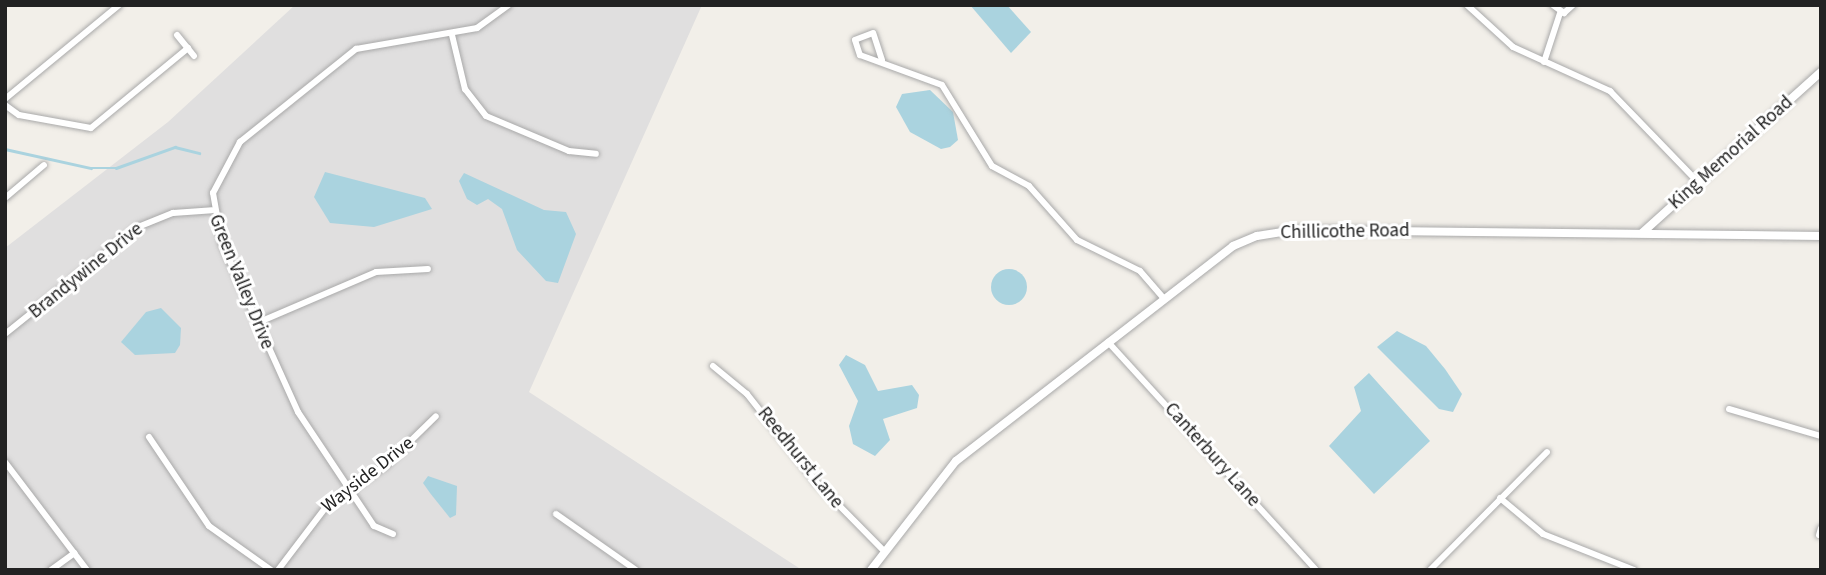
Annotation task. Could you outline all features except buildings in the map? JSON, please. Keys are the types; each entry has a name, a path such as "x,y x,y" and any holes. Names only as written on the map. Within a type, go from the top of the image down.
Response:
{"street":[{"path":"5,99 119,5"},
{"name":"Green Valley Drive","path":"393,534 374,526 298,412 257,323 212,210 228,155 338,61 377,41 452,35 492,22 509,5"},
{"path":"1467,5 1501,39 1616,96 1698,182"},
{"path":"1553,5 1560,13"},
{"path":"1544,62 1560,13 1573,5"},
{"path":"881,60 873,33 855,40 860,55 881,60 942,85 992,166 1029,186 1077,240 1140,271 1164,299"},
{"path":"177,35 194,56"},
{"path":"452,35 465,89 486,116 569,151 596,154"},
{"path":"5,105 19,115 91,128 188,48"},
{"name":"King Memorial Road","path":"1642,233 1821,72"},
{"path":"5,198 44,165"},
{"name":"Brandywine Drive","path":"5,334 138,227 173,213 212,210"},
{"name":"Chillicothe Road","path":"872,570 957,461 1233,246 1296,230 1821,236"},
{"path":"257,323 376,272 428,269"},
{"name":"Canterbury Lane","path":"1108,342 1316,570"},
{"name":"Reedhurst Lane","path":"713,366 736,382 817,483 885,552"},
{"path":"1729,409 1821,436"},
{"name":"Wayside Drive","path":"278,570 311,522 351,491 436,416"},
{"path":"149,437 209,526 271,570"},
{"path":"1430,570 1547,452"},
{"path":"5,462 87,570"},
{"path":"1500,498 1543,534 1634,570"},
{"path":"556,514 636,570"},
{"path":"51,570 74,553"}],"shaded area":[{"path":"295,5 702,5 529,392 802,570 5,570 5,248 168,122"}],"water":[{"path":"970,5 1007,5 1031,32 1011,53"},
{"path":"930,90 953,112 958,140 950,147 941,149 910,132 896,107 902,94"},
{"path":"325,172 425,198 432,209 374,227 330,223 314,197"},
{"path":"464,173 544,210 566,212 576,234 558,283 546,281 517,250 502,209 488,199 477,205 467,199 459,181"},
{"path":"1009,269 1022,274 1027,287 1022,300 1009,305 996,300 991,287 996,274"},
{"path":"161,308 181,328 180,345 175,353 135,355 121,342 146,312"},
{"path":"1397,331 1426,346 1445,369 1462,394 1453,412 1439,409 1377,347"},
{"path":"846,355 865,365 878,391 912,385 919,395 917,408 883,419 890,440 875,456 853,444 849,426 858,401 839,365"},
{"path":"1369,373 1430,441 1374,494 1329,446 1361,411 1354,387"},
{"path":"428,476 457,486 456,515 450,518 430,493 423,483"}],"waterway":[{"path":"5,149 91,168 116,168 175,147 199,153"}]}
